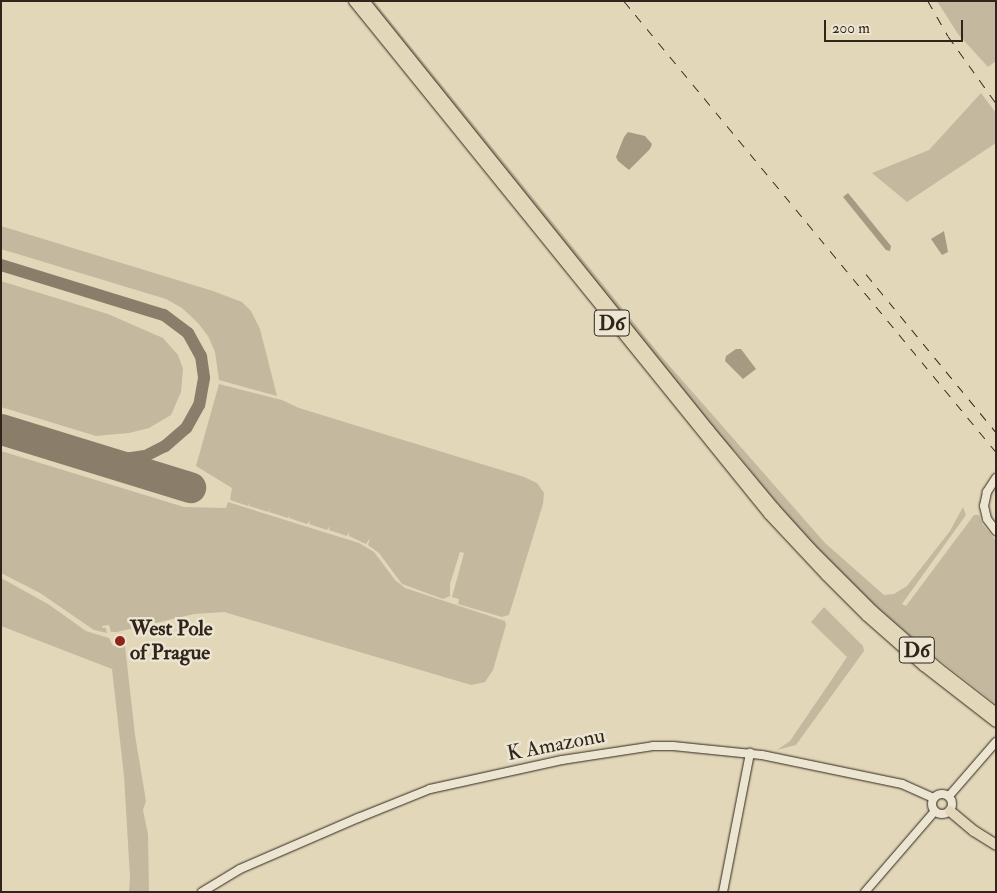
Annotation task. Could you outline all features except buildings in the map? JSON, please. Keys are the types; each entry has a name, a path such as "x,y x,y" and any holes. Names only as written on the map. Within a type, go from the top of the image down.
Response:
{"highway":[{"name":"D6","path":"354,1 703,436 774,520 867,616 924,666 996,722"},
{"name":"D6","path":"364,1 708,430 780,515 873,611 938,668 996,712"},
{"path":"950,811 974,831 996,845"}],"street":[{"path":"996,478 987,492 984,506 987,519 996,532"},
{"path":"949,796 996,742"},
{"name":"K Amazonu","path":"202,892 230,874 260,860 358,818 441,786 562,760 653,746 750,753 902,784 934,798"},
{"path":"723,892 750,753"},
{"path":"943,794 949,796 952,805 950,811 941,814 935,811 932,803 934,798 943,794"},
{"path":"865,892 935,811"}],"shaded area":[{"path":"371,1 374,1 660,355 825,543 884,595 894,594 907,586 950,531 963,507 966,515 902,604 906,606 974,515 979,515 982,524 996,541 996,704 923,647 870,601 813,544 664,368"},
{"path":"937,1 996,1 996,61 988,67 958,34"},
{"path":"981,93 996,113 996,143 907,202 872,173 929,150"},
{"path":"628,132 645,136 652,144 650,149 629,170 616,157"},
{"path":"848,193 891,246 890,251 886,250 843,197"},
{"path":"1,226 213,291 242,302 251,311 260,329 277,396 219,380 215,352 208,336 198,323 182,308 166,299 1,249"},
{"path":"944,231 948,252 942,255 931,239"},
{"path":"1,281 108,314 163,338 178,355 183,369 181,392 171,415 149,428 129,433 96,436 1,407"},
{"path":"736,349 741,349 756,369 743,379 725,361 726,356"},
{"path":"219,384 282,400 299,408 524,477 537,483 544,493 543,504 509,615 502,617 458,604 459,599 452,597 464,553 460,552 450,584 450,596 443,599 402,584 379,553 368,545 370,538 366,544 349,536 349,532 347,536 329,530 330,526 327,530 309,524 310,520 307,524 289,518 290,514 288,518 269,512 270,508 268,512 249,506 250,502 248,506 230,500 232,488 196,466"},
{"path":"1,451 184,507 226,508 228,502 359,543 374,552 395,580 405,588 505,621 506,625 493,670 485,682 471,685 224,612 194,614 117,632 111,632 109,625 102,626 106,628 107,633 94,630 40,593 1,573"},
{"path":"1,578 48,604 86,631 109,638 113,646 121,644 124,637 135,735 146,801 143,810 148,834 149,892 129,892 130,877 124,776 112,669 1,626"},
{"path":"824,607 863,646 864,651 796,745 777,750 790,741 847,657 811,622"}],"taxiway":[{"path":"1,265 164,315 188,333 201,356 204,378 199,405 186,428 165,446 145,456 117,460 93,456 54,444"}],"runway":[{"path":"1,429 190,487"}],"railway":[{"path":"624,1 996,452"},
{"path":"928,1 948,36 996,103"},
{"path":"866,274 996,432"}],"place":[{"name":"West Pole of Prague","path":"120,641"}]}
